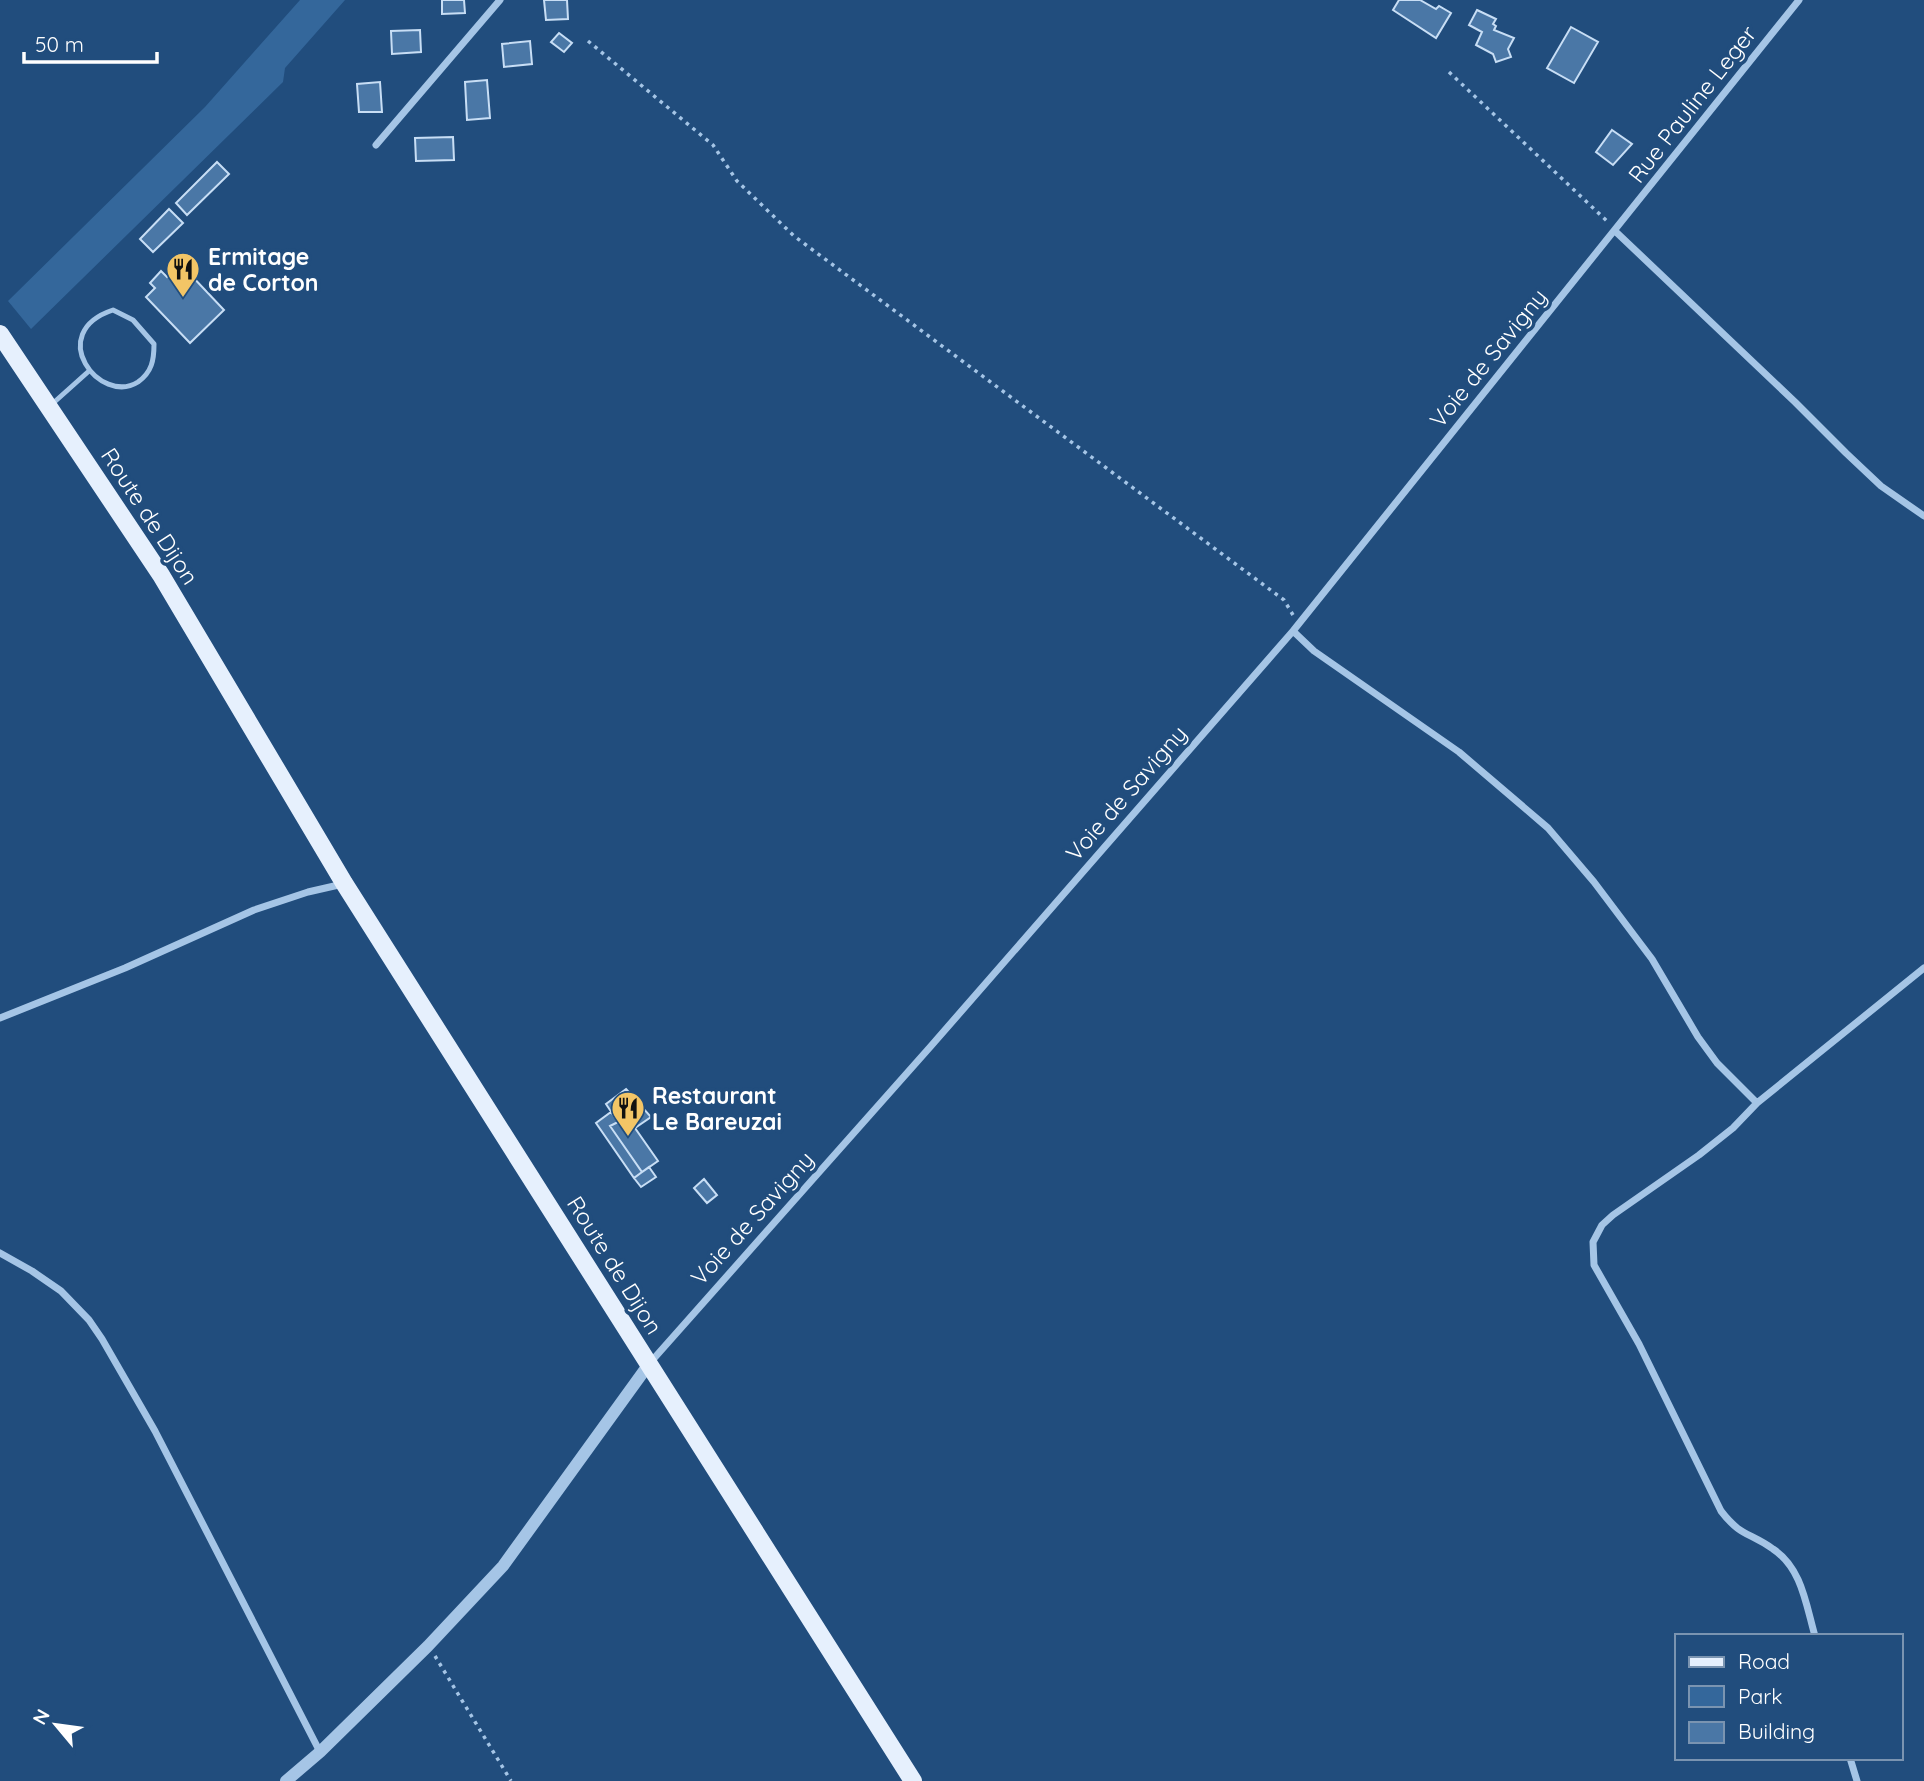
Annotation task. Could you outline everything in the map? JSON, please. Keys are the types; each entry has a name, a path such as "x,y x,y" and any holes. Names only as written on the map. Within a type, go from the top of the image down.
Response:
{"main road":[{"name":"Route de Dijon","path":"0,334 161,575 344,883 913,1781"}],"street":[{"path":"376,145 500,0"},
{"name":"Rue Pauline Leger","path":"1615,232 1799,0"},
{"path":"1615,232 1846,453 1881,485 1924,516"},
{"name":"Voie de Savigny","path":"649,1364 940,1036 1293,631 1615,232"},
{"path":"1293,631 1314,651 1459,752 1548,828 1594,882 1652,959 1698,1038 1717,1063 1757,1103"},
{"path":"0,1018 124,968 254,910 344,883"},
{"path":"1814,1634 1797,1576 1785,1558 1771,1547 1743,1534 1721,1511 1639,1344 1594,1265 1593,1242 1602,1225 1613,1214 1699,1155 1733,1128 1757,1103 1924,968"},
{"path":"0,1254 61,1291 89,1320 102,1339 155,1431 320,1752"},
{"path":"286,1781 320,1752 428,1646 503,1566 649,1364"},
{"path":"1851,1760 1857,1781"}],"lane":[{"path":"113,310 133,320 154,344 154,361 145,377 130,387 111,387 89,371 79,345 83,329 97,315 113,310"},
{"path":"49,407 89,371"}],"path":[{"path":"587,41 713,145 737,181 794,236 1284,600 1293,616 1293,631"},
{"path":"1449,72 1615,232"},
{"path":"428,1646 511,1781"}],"green space":[{"path":"300,0 345,0 285,68 283,82 31,329 8,301 205,107"}],"building":[{"path":"442,0 464,0 465,13 442,14"},
{"path":"544,0 567,0 568,19 546,20"},
{"path":"1399,0 1420,0 1436,9 1439,6 1451,13 1436,38 1393,10"},
{"path":"1477,10 1496,19 1494,30 1514,38 1508,49 1511,57 1496,62 1493,54 1476,45 1482,32 1469,25"},
{"path":"1571,27 1598,42 1574,83 1547,68"},
{"path":"420,30 421,52 392,54 391,31"},
{"path":"559,33 572,43 564,52 551,42"},
{"path":"530,41 532,64 504,67 502,44"},
{"path":"487,80 490,118 467,120 465,82"},
{"path":"380,82 382,112 359,112 357,84"},
{"path":"1612,130 1632,144 1613,165 1596,152"},
{"path":"453,137 454,160 416,161 415,138"},
{"path":"217,162 229,174 187,215 176,203"},
{"path":"169,209 183,223 153,252 140,239"},
{"path":"161,271 167,277 171,272 179,280 188,272 224,310 190,343 146,297 155,288 150,283"},
{"path":"626,1089 651,1117 635,1128 658,1161 642,1172 610,1126 618,1122 606,1104"},
{"path":"611,1112 618,1122 610,1126 642,1172 634,1178 596,1123"},
{"path":"649,1167 656,1177 641,1187 634,1178"},
{"path":"704,1179 717,1195 707,1203 694,1188"}],"place":[{"name":"Ermitage de Corton","path":"183,299"},
{"name":"Restaurant Le Bareuzai","path":"628,1138"}]}
